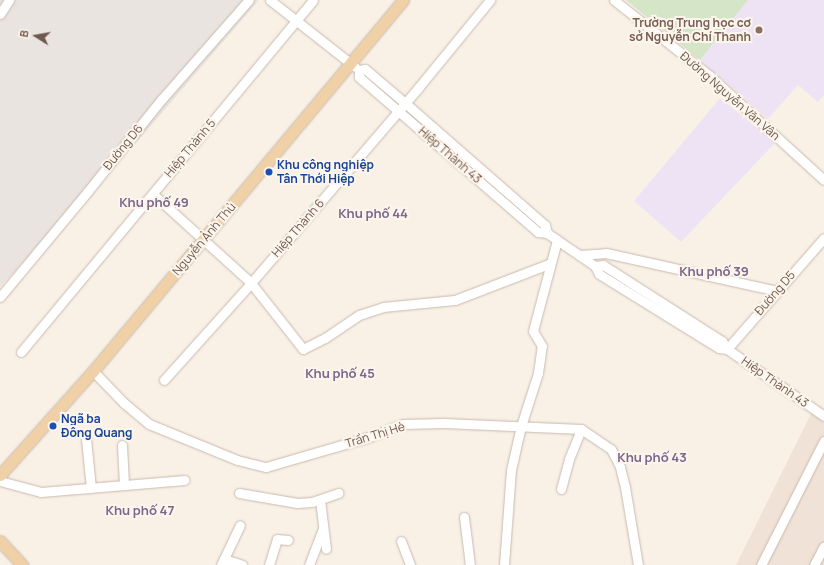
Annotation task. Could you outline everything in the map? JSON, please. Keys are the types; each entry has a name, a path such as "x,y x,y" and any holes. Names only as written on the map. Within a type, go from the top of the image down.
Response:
{"main road":[{"name":"Nguyễn Ảnh Thủ","path":"0,475 93,371 204,239 355,67 403,0"},
{"path":"0,541 22,565"}],"street":[{"path":"0,14 9,0"},
{"name":"Đường D6","path":"0,297 161,100 249,0"},
{"name":"Hiệp Thành 43","path":"270,0 355,67 365,69 545,225 547,233"},
{"name":"Hiệp Thành 5","path":"22,352 313,0"},
{"name":"Hiệp Thành 6","path":"164,380 250,283 405,103 490,0"},
{"name":"Đường Nguyễn Văn Vân","path":"614,0 710,76 824,180"},
{"name":"Hiệp Thành 43","path":"355,67 359,77 538,232 547,233 595,266 599,274 719,348 727,348 824,416"},
{"path":"153,194 204,239 250,283 303,349 325,338 359,315 383,307 455,300 549,264"},
{"name":"Đường D5","path":"727,348 824,238"},
{"path":"504,565 511,470 521,426 538,372 542,346 533,331 549,264 557,240"},
{"path":"579,255 606,253 777,291"},
{"name":"Trần Thị Hè","path":"93,371 124,403 149,424 245,463 266,466 369,437 403,424 444,423 581,429"},
{"path":"561,489 569,459 581,429 611,449 620,467 625,488 638,565"},
{"path":"86,439 91,488"},
{"path":"761,565 824,441"},
{"path":"122,445 124,485"},
{"path":"0,481 41,492 185,480"},
{"path":"240,493 297,503 312,502 338,493"},
{"path":"320,500 326,549"},
{"path":"464,517 470,565"},
{"path":"240,525 223,562 242,565"},
{"path":"308,565 323,528"},
{"path":"269,565 277,539 288,540"},
{"path":"401,541 410,565"},
{"path":"814,565 824,546"}],"shaded area":[{"path":"0,0 259,0 136,143 0,287"},
{"path":"748,0 824,0 824,95 818,102 798,85 768,119 700,60"},
{"path":"720,98 775,143 681,242 634,201"},
{"path":"812,412 824,420 824,565 736,565"}],"green space":[{"path":"626,0 748,0 700,60"}],"place":[{"name":"Trường Trung học cơ sở Nguyễn Chí Thanh","path":"759,30"},
{"name":"Khu công nghiệp Tân Thới Hiệp","path":"269,172"},
{"name":"Ngã ba Đông Quang","path":"53,426"}],"district":[{"name":"Khu phố 49","path":"154,202"},
{"name":"Khu phố 44","path":"373,213"},
{"name":"Khu phố 39","path":"714,271"},
{"name":"Khu phố 45","path":"340,373"},
{"name":"Khu phố 43","path":"652,457"},
{"name":"Khu phố 47","path":"140,510"}]}
